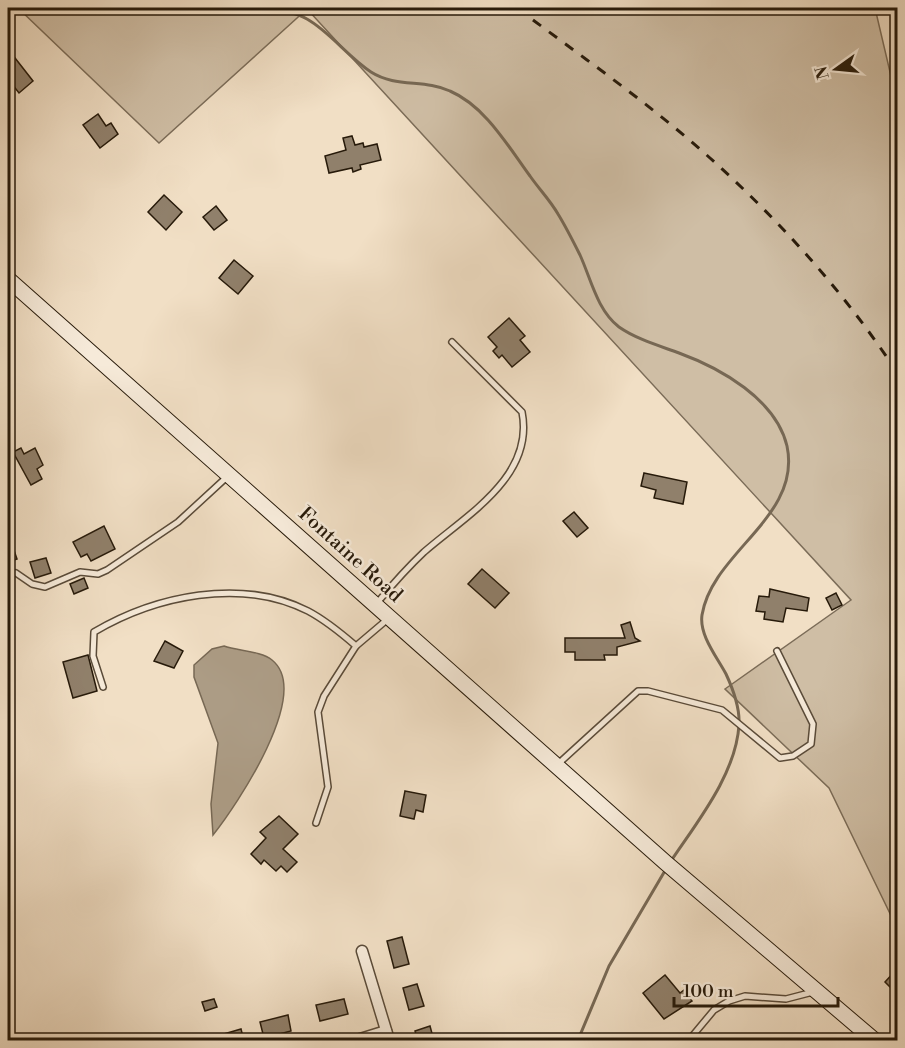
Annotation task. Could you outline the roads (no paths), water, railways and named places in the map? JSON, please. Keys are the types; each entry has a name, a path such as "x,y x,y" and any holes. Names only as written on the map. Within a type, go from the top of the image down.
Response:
{"main road":[{"name":"Fontaine Road","path":"8,279 666,863 874,1041"}],"street":[{"path":"357,1041 387,1036 362,951"}],"lane":[{"path":"376,604 420,556 495,495 520,448 524,422 522,412 452,342"},
{"path":"16,573 32,584 45,587 80,572 98,574 107,570 178,522 230,475"},
{"path":"103,687 93,656 94,632 124,614 185,599 232,591 275,600 308,611 356,646"},
{"path":"316,823 328,787 318,712 324,696 356,646 390,617"},
{"path":"557,765 638,691 648,691 722,710 780,758 793,756 811,744 813,724 777,651"},
{"path":"689,1041 714,1010 729,1001 745,996 786,999 818,991"}],"waterway":[{"path":"274,8 299,15 315,24 363,66 381,77 440,87 474,106 495,128 555,209 580,255 595,294 611,320 633,335 695,359 728,377 759,400 781,429 787,446 788,471 781,494 769,514 722,572 709,593 702,615 706,638 726,674 736,699 739,719 736,743 731,761 714,797 671,861"},
{"path":"578,1040 609,966 666,869"}],"railway":[{"path":"517,8 664,119 736,182 787,233 834,287 898,374"}]}
